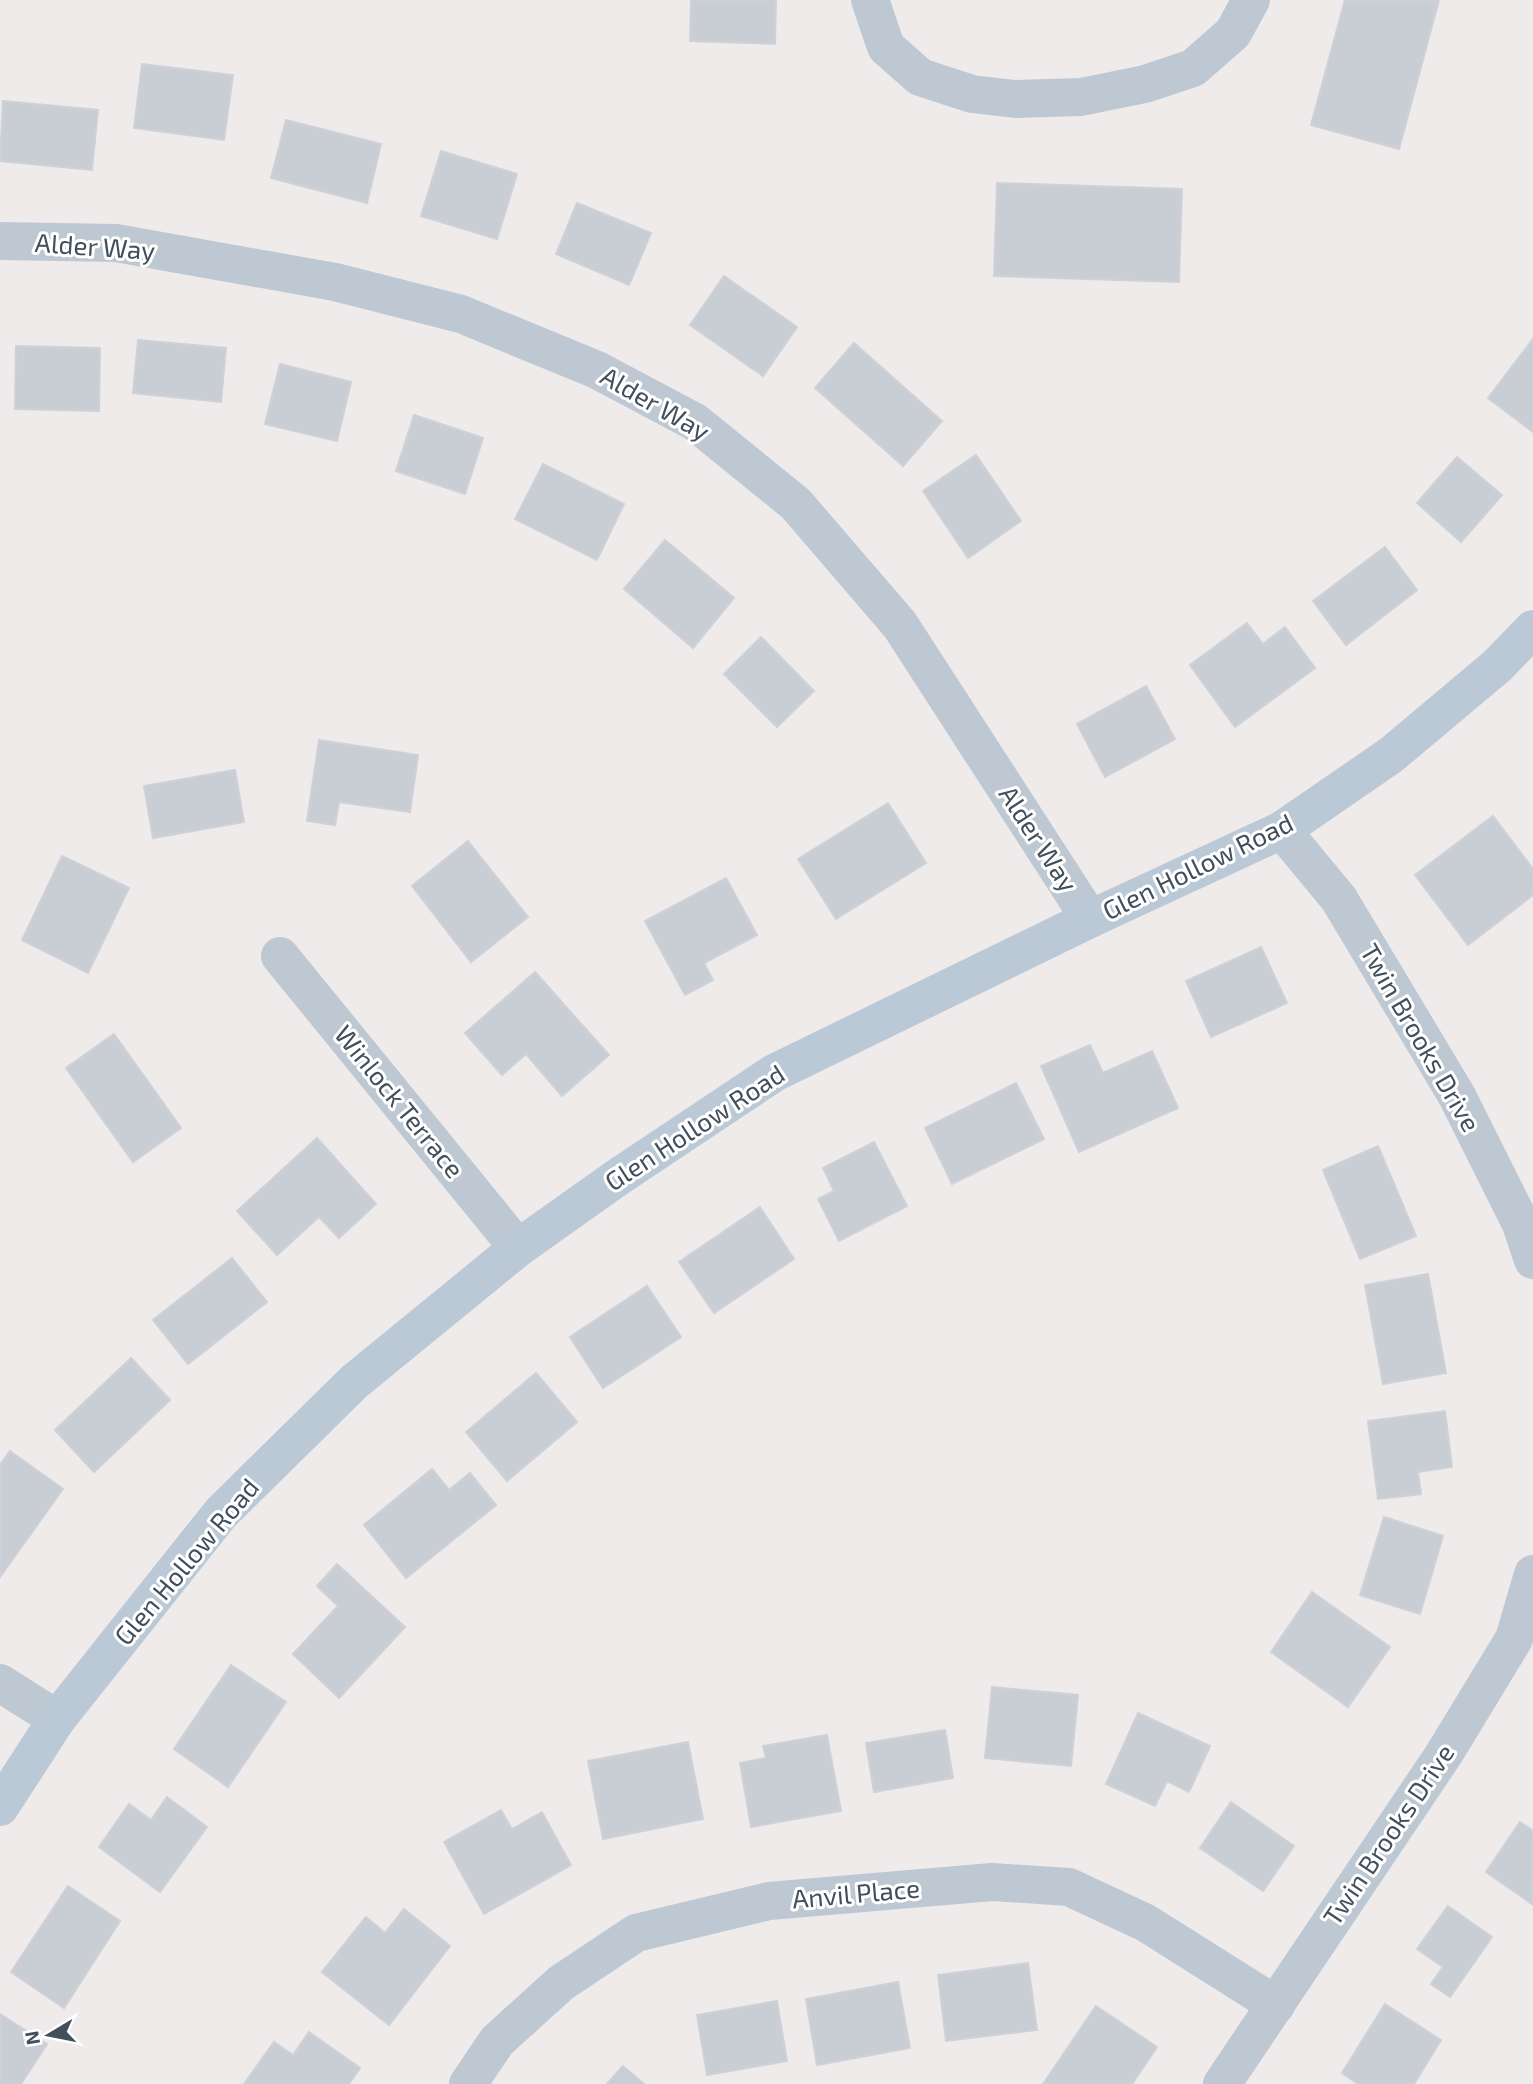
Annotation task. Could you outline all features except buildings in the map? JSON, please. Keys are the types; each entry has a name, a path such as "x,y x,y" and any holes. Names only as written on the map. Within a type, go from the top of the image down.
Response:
{"street":[{"path":"870,0 886,47 920,77 972,94 1015,99 1081,97 1145,84 1194,68 1233,33 1251,0"},
{"name":"Alder Way","path":"0,242 116,243 335,282 461,314 597,370 695,422 796,505 900,625 1090,919"},
{"name":"Glen Hollow Road","path":"0,1807 57,1718 221,1513 354,1382 518,1248 618,1177 774,1073 1090,919 1282,830 1391,755 1497,666 1533,629"},
{"name":"Twin Brooks Drive","path":"1282,830 1339,899 1457,1096 1521,1224 1533,1260"},
{"name":"Winlock Terrace","path":"280,956 518,1248"},
{"name":"Twin Brooks Drive","path":"1222,2084 1444,1755 1514,1639 1533,1574"},
{"path":"0,1683 57,1718"},
{"name":"Anvil Place","path":"468,2084 506,2032 561,1983 636,1933 769,1901 992,1882 1069,1887 1146,1923 1276,2004"}]}
